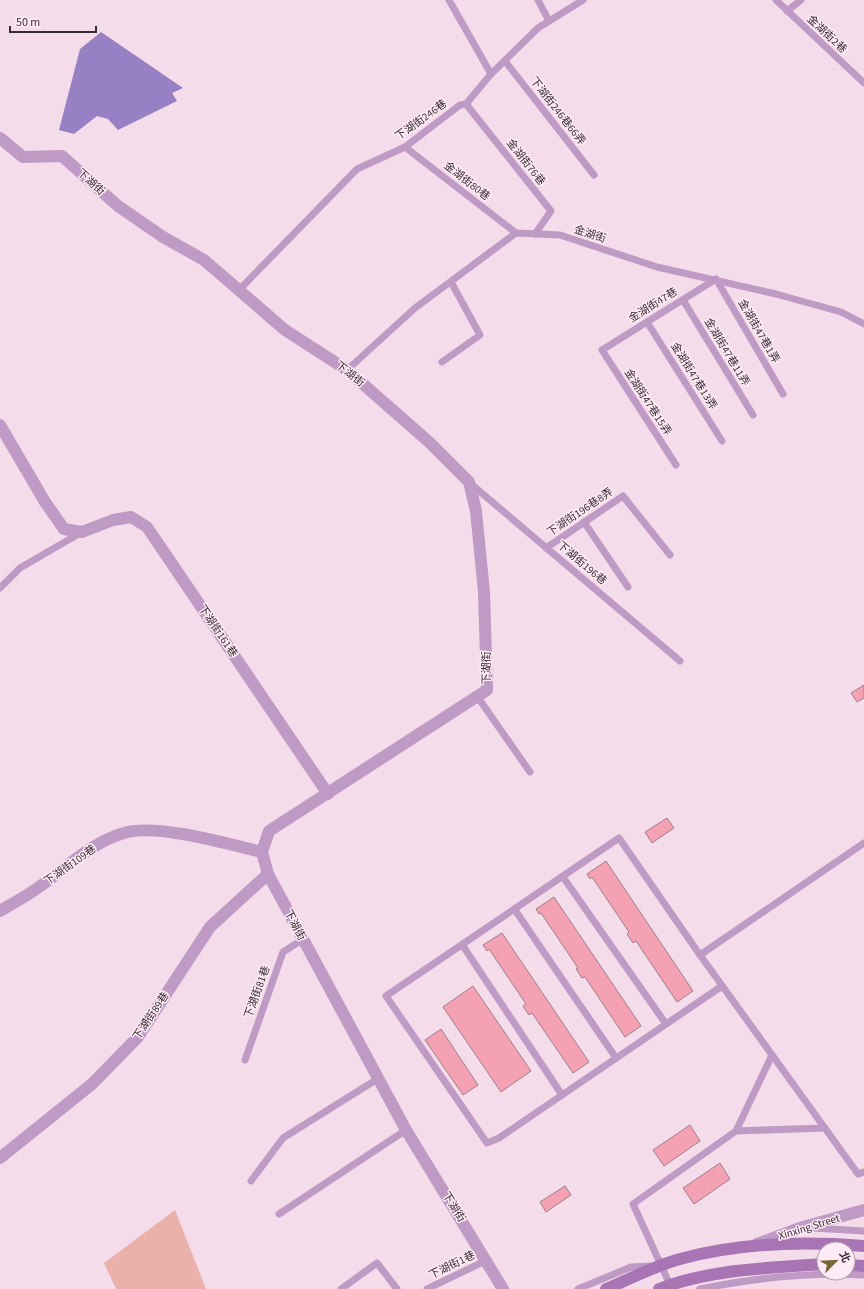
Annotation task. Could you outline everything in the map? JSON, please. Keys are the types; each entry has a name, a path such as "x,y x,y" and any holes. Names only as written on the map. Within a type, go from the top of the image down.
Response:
{"main road":[{"path":"606,1289 661,1265 710,1252 754,1245 864,1246"},
{"path":"667,1288 746,1270 816,1265"}],"street":[{"name":"下湖街","path":"0,138 23,157 62,156 118,206 163,237 204,260 238,291 285,330 347,370 429,442 469,482 476,511 485,615 487,690 269,831 262,852 268,874 302,940 379,1078 406,1130 487,1260 503,1289"},
{"path":"0,425 44,502 64,529 82,532"},
{"name":"下湖街161巷","path":"82,532 113,520 131,517 147,527 328,794"},
{"name":"下湖街109巷","path":"0,911 38,888 94,847 124,833 150,830 191,836 262,852"},
{"name":"下湖街89巷","path":"0,1158 92,1084 138,1037 210,927 268,874"},
{"name":"Xinxing Street","path":"754,1245 802,1227 864,1210"}],"lane":[{"path":"449,0 491,74"},
{"path":"538,0 549,21"},
{"name":"下湖街246巷","path":"238,291 357,169 405,147 460,105 466,104 491,74 538,28 583,0"},
{"name":"金湖街2巷","path":"776,0 864,83"},
{"path":"787,11 801,0"},
{"name":"下湖街246巷66弄","path":"505,61 594,175"},
{"name":"金湖街76巷","path":"466,104 551,211 535,234"},
{"name":"金湖街80巷","path":"405,147 516,234"},
{"path":"347,370 415,308 516,234"},
{"name":"金湖街","path":"516,234 560,235 657,266 716,279 841,312 864,324"},
{"name":"金湖街47巷","path":"602,350 716,279"},
{"name":"金湖街47巷1弄","path":"716,279 783,394"},
{"path":"442,362 480,335 451,282"},
{"name":"金湖街47巷11弄","path":"683,300 753,415"},
{"name":"金湖街47巷13弄","path":"647,322 722,442"},
{"name":"金湖街47巷15弄","path":"602,350 676,465"},
{"name":"下湖街196巷","path":"469,482 680,661"},
{"name":"下湖街196巷8弄","path":"546,548 623,496 670,555"},
{"path":"584,522 628,587"},
{"path":"0,588 20,568 82,532"},
{"path":"477,696 530,772"},
{"path":"722,986 499,1138 487,1143 386,996 463,946 619,838 700,956 722,986 825,1128 858,1174 864,1172"},
{"path":"700,956 864,843"},
{"path":"563,877 666,1024"},
{"path":"515,910 616,1058"},
{"name":"下湖街81巷","path":"245,1060 283,952 302,940"},
{"path":"463,946 562,1095"},
{"path":"667,1288 661,1265 633,1204 736,1131 772,1055"},
{"path":"251,1181 283,1138 379,1078"},
{"path":"736,1131 825,1128"},
{"path":"279,1214 406,1130"},
{"path":"802,1227 864,1231"},
{"name":"下湖街1巷","path":"426,1289 487,1260"},
{"path":"341,1289 377,1263 397,1289"},
{"path":"578,1289 631,1267 661,1265"},
{"path":"700,1289 768,1277 824,1274 864,1275"}],"shaded area":[{"path":"101,32 183,88 172,93 177,101 118,130 108,119 97,116 74,134 59,130 80,49"},
{"path":"175,1210 206,1289 116,1289 104,1263"}],"building":[{"path":"864,685 864,698 857,702 851,693"},
{"path":"667,818 674,828 652,843 645,832"},
{"path":"606,861 693,991 677,1002 636,941 633,943 627,934 629,932 592,877 590,879 587,874"},
{"path":"554,897 641,1026 625,1037 585,977 582,978 576,969 578,968 541,913 539,914 536,909"},
{"path":"502,933 589,1062 573,1073 532,1013 529,1015 523,1006 526,1004 489,949 487,951 483,945"},
{"path":"473,986 531,1071 501,1092 443,1007"},
{"path":"441,1029 478,1085 463,1095 425,1040"},
{"path":"690,1125 700,1141 664,1166 653,1150"},
{"path":"720,1163 730,1179 694,1204 683,1188"},
{"path":"565,1186 571,1195 546,1212 540,1202"}]}
